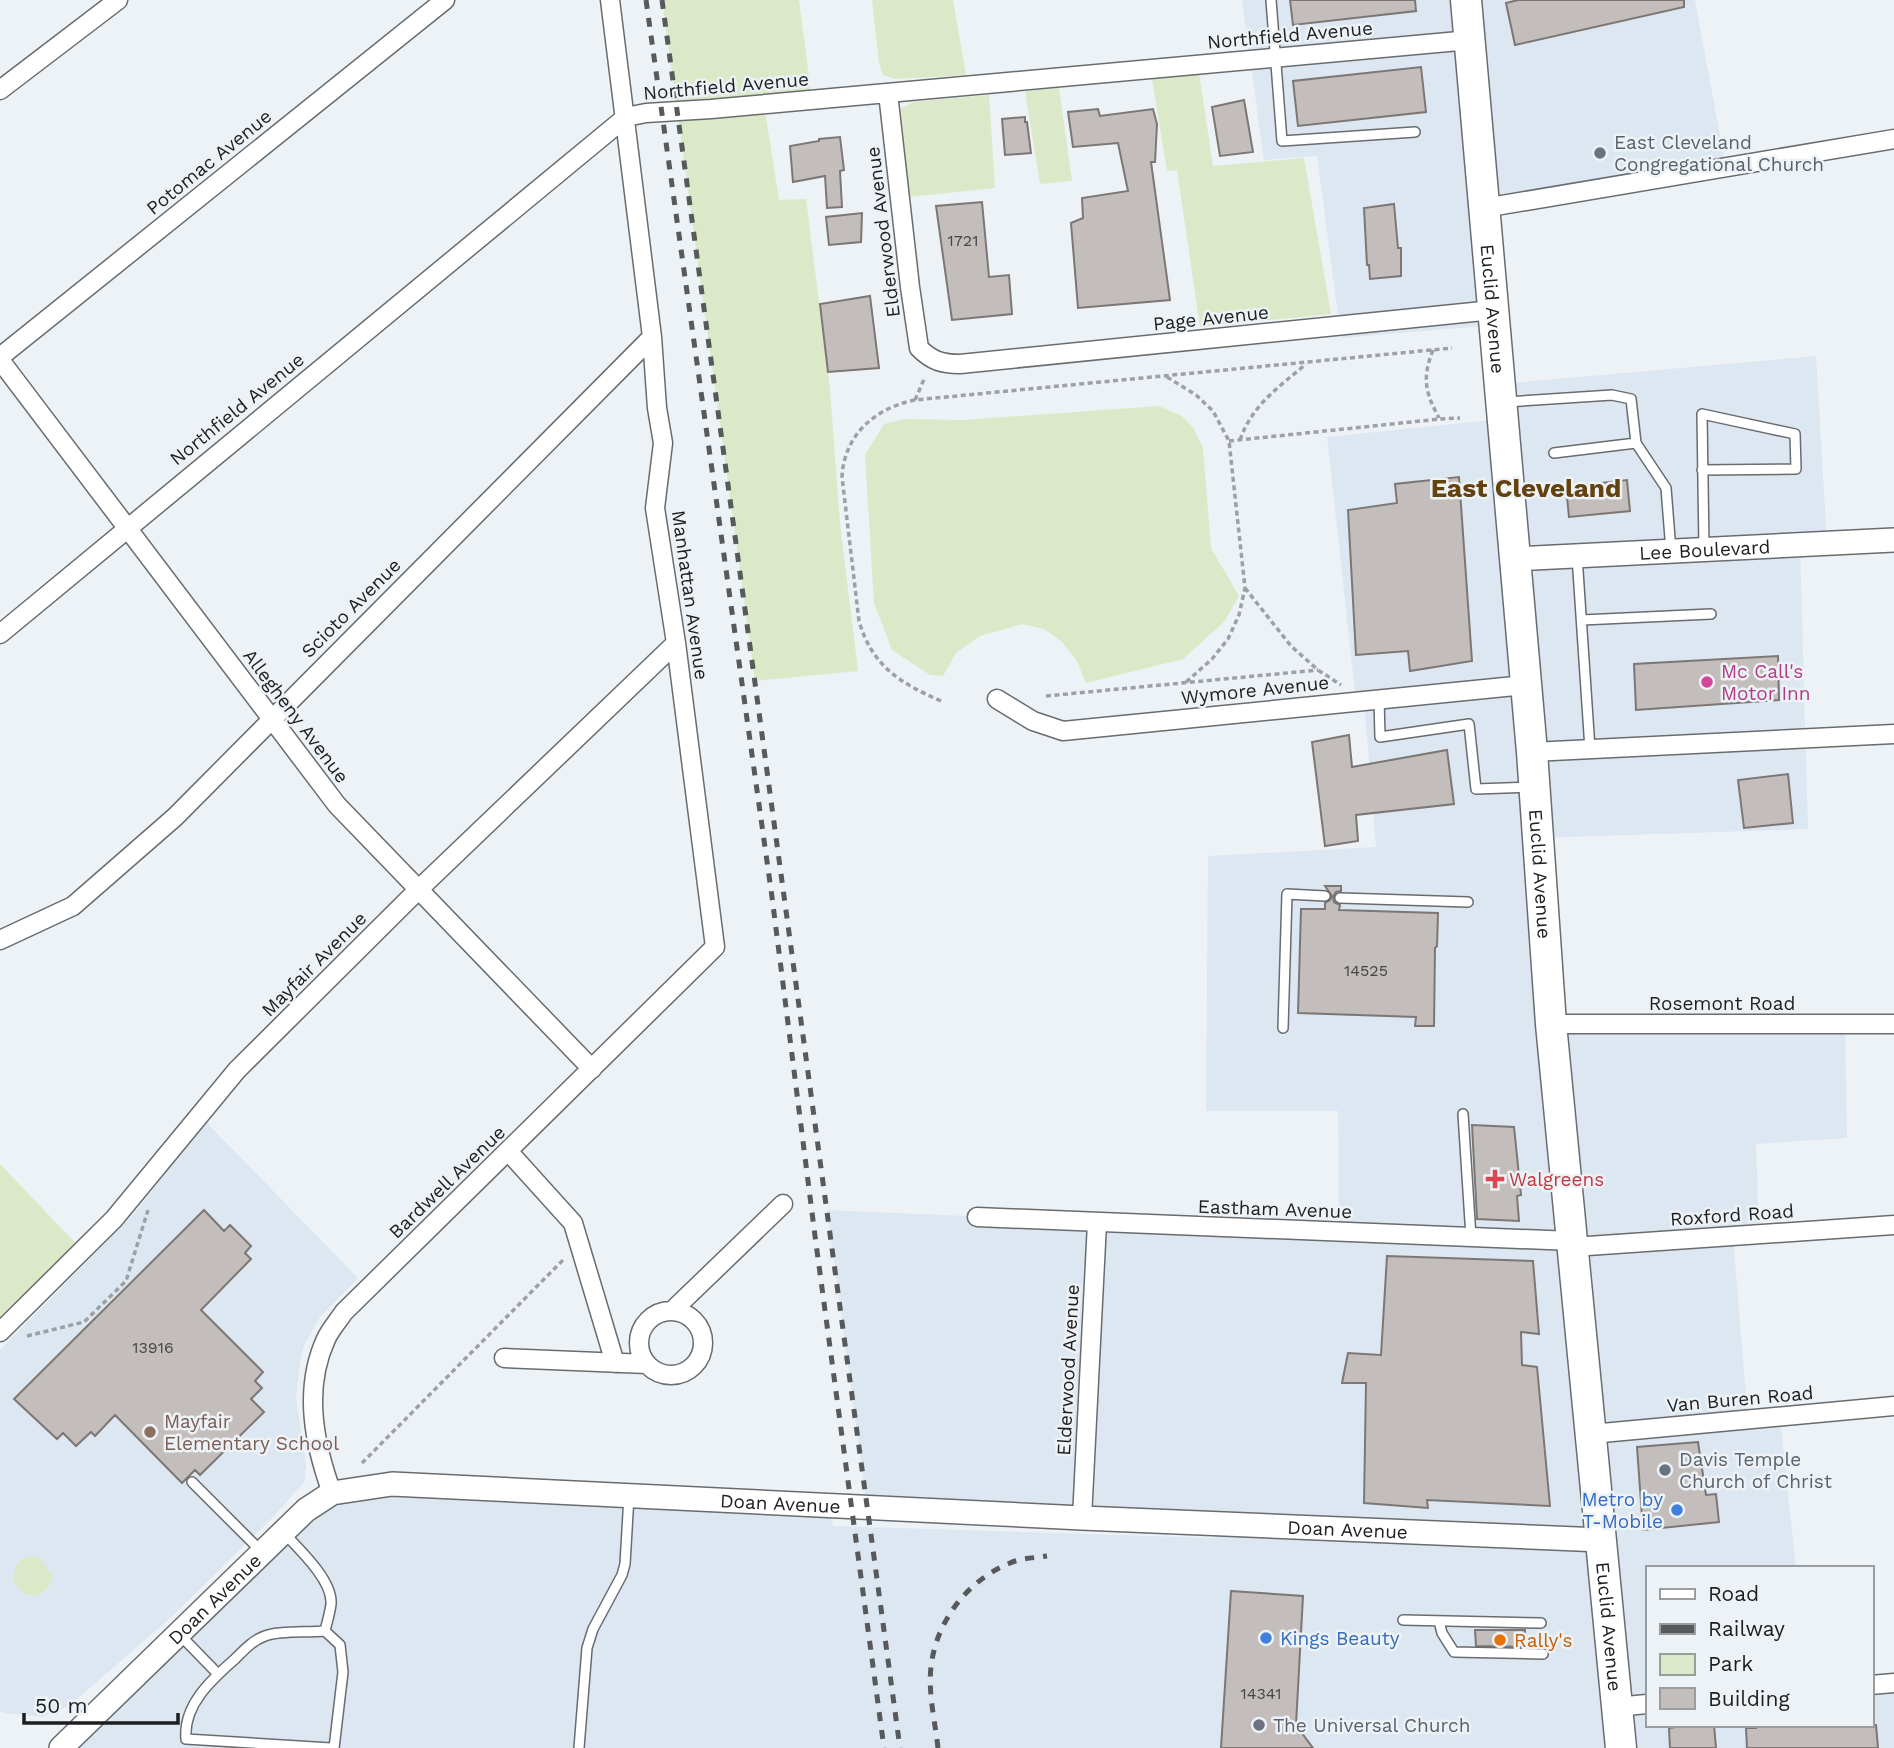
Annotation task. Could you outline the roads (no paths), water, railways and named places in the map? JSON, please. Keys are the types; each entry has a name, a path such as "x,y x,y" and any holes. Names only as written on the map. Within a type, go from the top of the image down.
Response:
{"main road":[{"name":"Euclid Avenue","path":"1466,0 1535,787 1551,1024 1621,1748"}],"street":[{"path":"0,90 118,0"},
{"name":"Potomac Avenue","path":"0,359 445,0"},
{"name":"Manhattan Avenue","path":"610,0 663,443 655,508 677,643 715,947"},
{"name":"Northfield Avenue","path":"0,634 626,117 646,113 1470,40"},
{"name":"Elderwood Avenue","path":"888,93 919,348 933,360"},
{"path":"1484,208 1894,139"},
{"name":"Page Avenue","path":"933,360 960,364 1493,310"},
{"name":"Scioto Avenue","path":"0,940 73,906 175,817 652,337"},
{"name":"Allegheny Avenue","path":"0,359 337,805 592,1069"},
{"name":"Lee Boulevard","path":"1514,559 1894,540"},
{"name":"Mayfair Avenue","path":"0,1332 114,1219 237,1070 418,890 677,643"},
{"name":"Wymore Avenue","path":"997,699 1033,721 1063,731 1525,685"},
{"path":"1532,752 1894,734"},
{"name":"Bardwell Avenue","path":"332,1493 322,1467 312,1405 314,1372 326,1338 344,1312 715,947"},
{"name":"Rosemont Road","path":"1551,1024 1894,1024"},
{"path":"508,1151 573,1223 615,1363"},
{"path":"672,1311 691,1318 697,1325 702,1334 701,1354 696,1363 687,1370 666,1374 656,1371 641,1355 640,1334 653,1317 672,1311 783,1205"},
{"name":"Eastham Avenue","path":"977,1217 1471,1237 1572,1244"},
{"name":"Elderwood Avenue","path":"1082,1518 1097,1223"},
{"name":"Roxford Road","path":"1572,1244 1894,1225"},
{"path":"504,1358 647,1364"},
{"name":"Van Buren Road","path":"1591,1434 1894,1406"},
{"name":"Doan Avenue","path":"61,1748 306,1510 332,1493 393,1483 1082,1518 1601,1540"},
{"path":"1873,1685 1894,1683"},
{"path":"1616,1707 1646,1704"}],"lane":[{"path":"1271,0 1282,141 1415,132"},
{"path":"1501,402 1612,395 1631,399 1636,443 1666,488 1671,551"},
{"path":"1702,470 1796,469 1795,434 1702,414 1702,470 1704,549"},
{"path":"1554,453 1636,443"},
{"path":"1577,556 1590,750"},
{"path":"1581,620 1711,614"},
{"path":"1379,699 1380,737 1469,724 1476,789 1535,787"},
{"path":"1283,1028 1287,894 1325,896"},
{"path":"1340,898 1468,902"},
{"path":"1464,1114 1471,1237"},
{"path":"192,1482 262,1552"},
{"path":"579,1748 587,1648 593,1629 622,1575 629,1495"},
{"path":"283,1532 302,1552 329,1590 331,1602 325,1631"},
{"path":"1403,1620 1541,1623"},
{"path":"1439,1621 1442,1633 1454,1652 1543,1654"},
{"path":"325,1631 340,1645 343,1672 332,1748 186,1739 191,1709 218,1674 253,1642 267,1635 325,1631"},
{"path":"178,1634 218,1674"}],"railway":[{"path":"646,0 772,897 884,1748"},
{"path":"662,0 900,1748"},
{"path":"938,1748 930,1677 934,1650 947,1618 968,1591 995,1570 1019,1560 1047,1556"}],"place":[{"name":"East Cleveland Congregational Church","path":"1600,153"},
{"name":"Mc Call's Motor Inn","path":"1707,682"},
{"name":"Walgreens","path":"1495,1179"},
{"name":"Mayfair Elementary School","path":"150,1432"},
{"name":"Davis Temple Church of Christ","path":"1665,1470"},
{"name":"Metro by T-Mobile","path":"1677,1510"},
{"name":"Kings Beauty","path":"1266,1638"},
{"name":"Rally's","path":"1500,1640"},
{"name":"The Universal Church","path":"1259,1725"}],"district":[{"name":"East Cleveland","path":"1526,488"}]}
